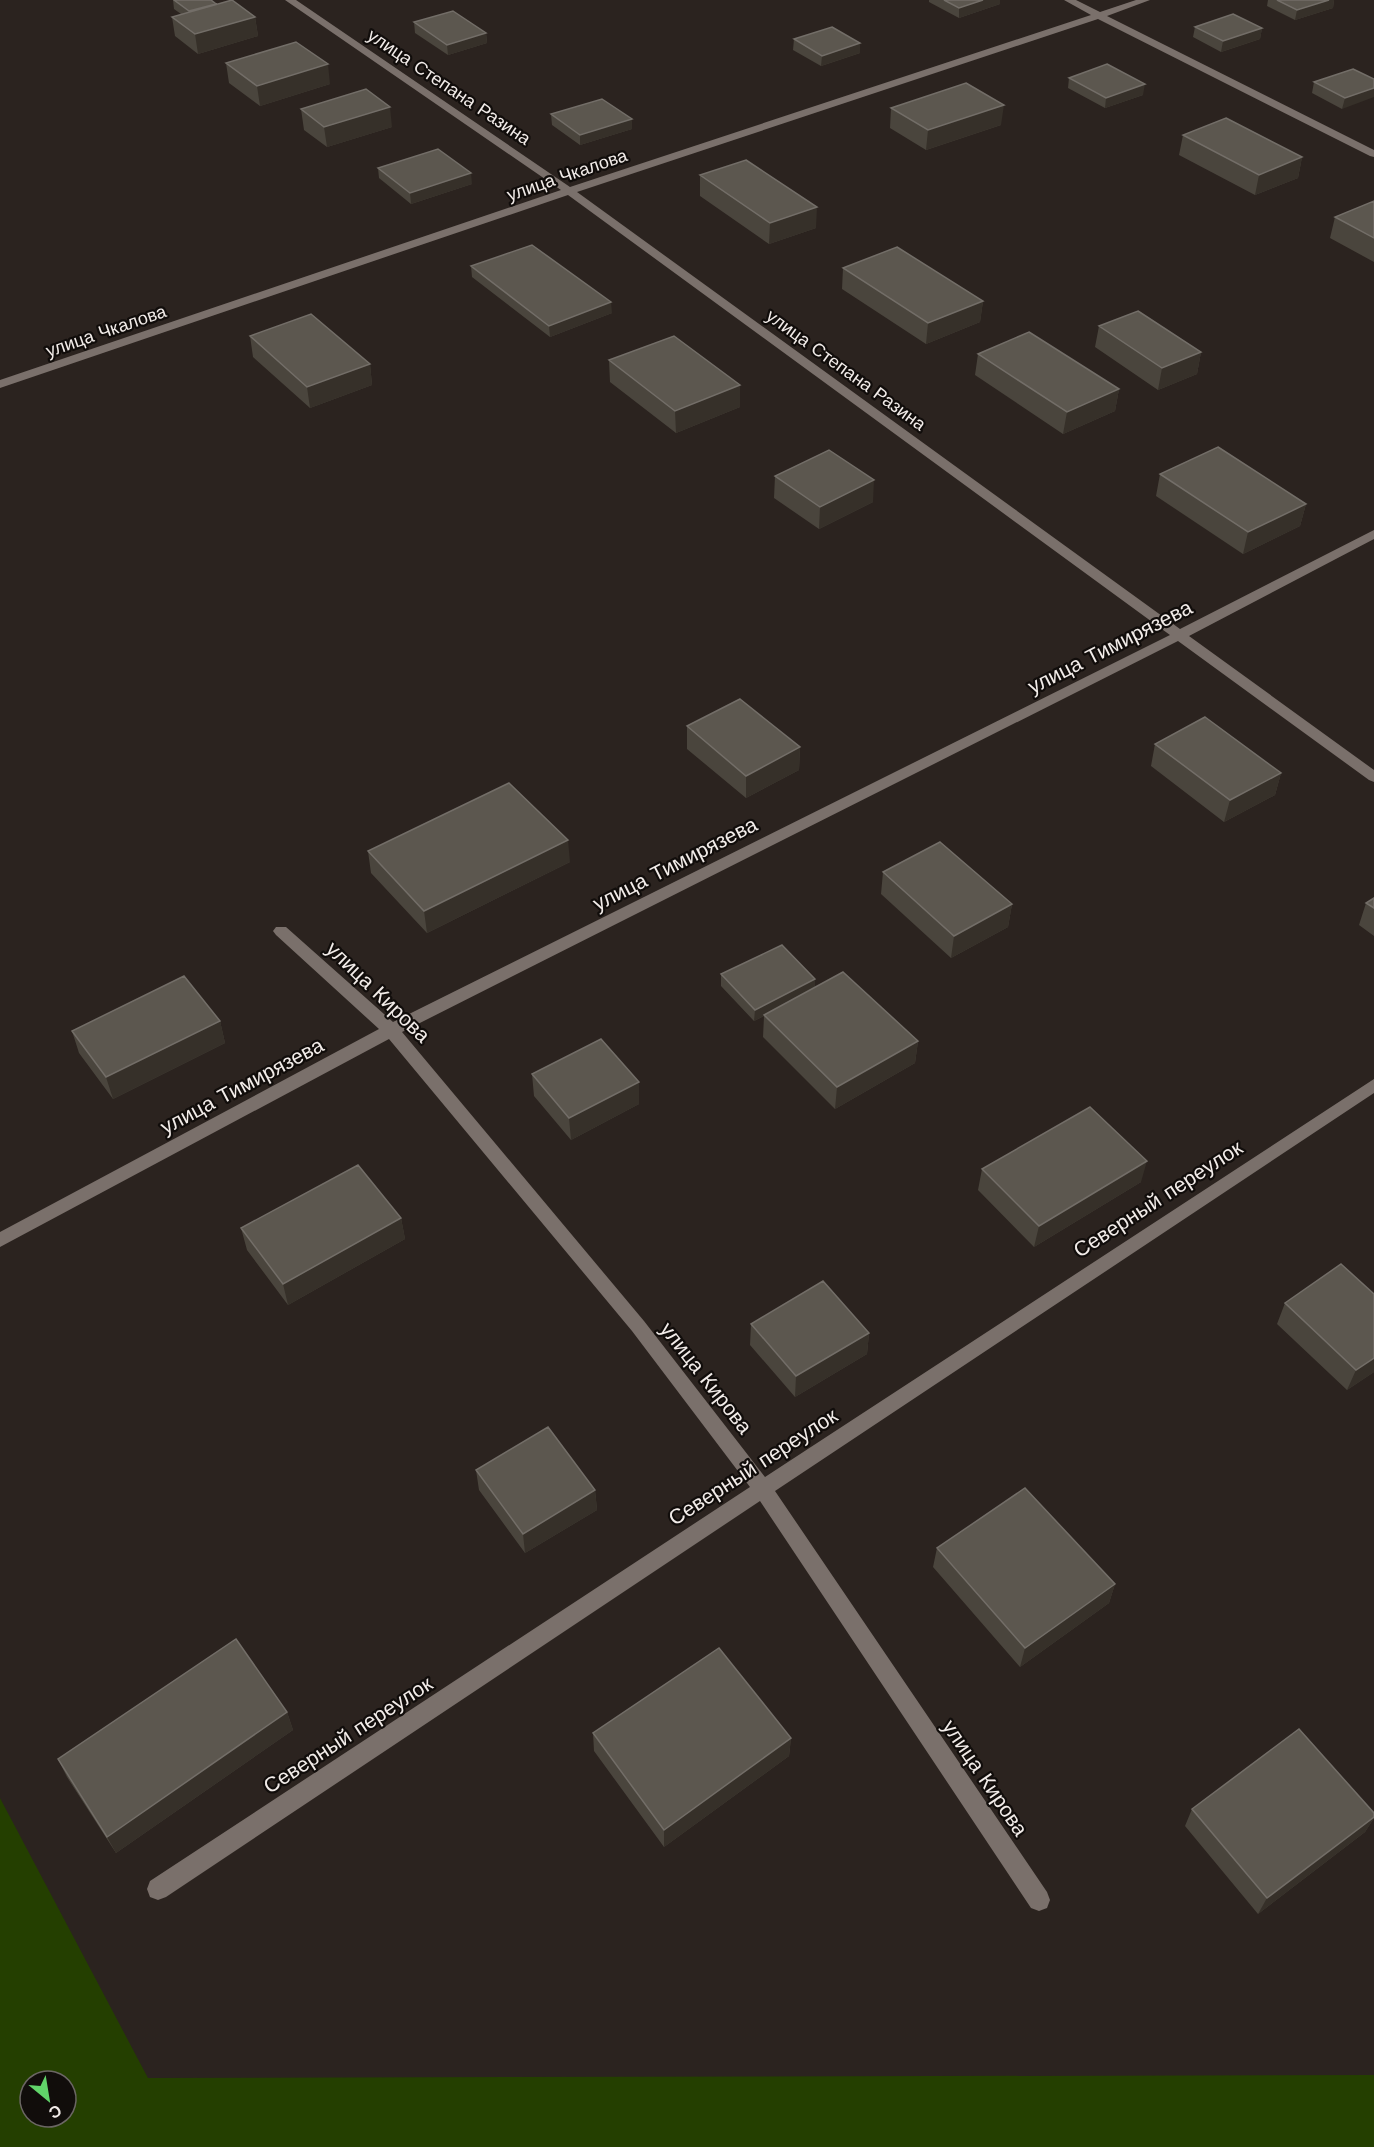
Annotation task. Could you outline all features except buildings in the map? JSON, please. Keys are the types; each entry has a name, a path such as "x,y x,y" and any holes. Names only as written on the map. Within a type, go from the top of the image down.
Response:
{"street":[{"name":"улица Степана Разина","path":"290,0 569,191 1374,777"},
{"path":"1069,0 1374,154"},
{"name":"улица Чкалова","path":"0,384 569,191 1145,0"},
{"name":"улица Тимирязева","path":"0,1240 391,1030 1180,635 1374,534"},
{"name":"улица Кирова","path":"281,931 391,1030 638,1326 763,1489 1039,1900"},
{"name":"Северный переулок","path":"158,1889 1374,1085"}],"green space":[{"path":"0,1798 148,2078 1374,2075 1374,2147 0,2147"}]}
